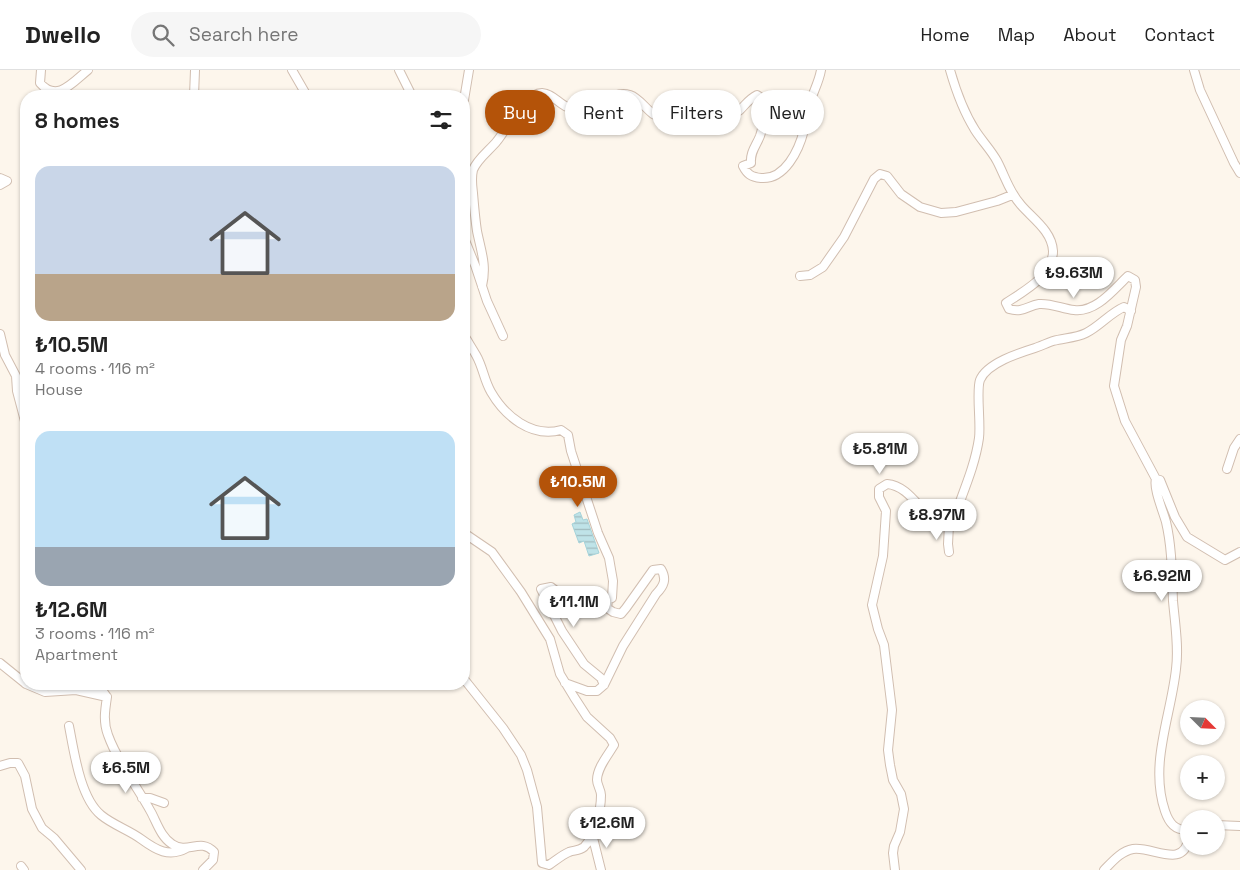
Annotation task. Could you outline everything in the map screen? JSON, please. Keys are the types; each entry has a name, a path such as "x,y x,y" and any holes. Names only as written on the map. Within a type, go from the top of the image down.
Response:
{"street":[{"path":"42,70 40,83 47,90"},
{"path":"61,90 88,70"},
{"path":"194,90 195,70"},
{"path":"292,70 304,90"},
{"path":"399,70 409,90"},
{"path":"466,90 469,70"},
{"path":"482,286 484,271 483,255 475,218 473,172 476,165 498,141 510,120 532,97 539,93 546,94 566,107 580,109 588,108 602,100 625,94 632,96 653,113 664,119 679,123 710,122 725,118 739,110 757,95 763,99 762,129 750,156 751,163 743,166 747,173 753,177 768,178 775,176 787,165 799,144 809,105 822,70"},
{"path":"950,70 955,88 968,117 996,160 1012,195 1039,222 1048,235 1053,250 1048,265 1035,284 1006,303 1010,309 1017,311 1038,304 1082,310 1095,305 1128,276 1135,280 1136,287 1127,326 1121,340 1114,386 1125,420 1156,479 1160,480 1175,517 1187,537 1225,560 1240,552"},
{"path":"1194,70 1200,90 1240,173"},
{"path":"800,276 810,275 823,267 844,237 874,179 880,174 887,176 901,194 920,207 941,213 956,212 1012,195"},
{"path":"0,178 6,181 0,185"},
{"path":"470,253 504,336"},
{"path":"949,552 949,525 954,518 975,458 980,423 980,380 995,366 1014,354 1036,348 1051,341 1080,336 1100,325 1117,310 1124,307 1131,311"},
{"path":"0,334 6,355 16,376 20,402"},
{"path":"470,346 491,392 511,418 537,431 554,432 561,430 568,435 586,497 611,566 612,598 592,606 570,602 551,586 541,590 562,631 584,664 601,678 604,686"},
{"path":"1227,470 1234,448 1240,440"},
{"path":"1156,479 1154,484 1169,535 1177,667 1160,763 1160,794 1170,822 1180,829"},
{"path":"895,870 894,846 900,832 904,809 901,794 893,780 890,765 888,750 892,710 884,645 872,605 884,556 886,510 879,497 880,489 887,484 906,492 942,526 949,525"},
{"path":"470,537 492,552 521,592 550,639 556,663 565,683 587,717 610,738 614,745 601,765 597,780 601,796 592,834 583,847 576,851 568,852 542,870"},
{"path":"565,683 587,691 597,691 604,686 623,646 665,582 665,575 661,569 653,570 621,614 607,608 608,600"},
{"path":"0,663 20,679"},
{"path":"470,687 503,728 521,755 537,807 542,862 549,865"},
{"path":"40,690 45,692 76,690 107,697"},
{"path":"102,690 107,697 105,719 108,735 128,776 166,838 171,844 187,848"},
{"path":"69,726 79,775 92,804 102,816 165,853 180,852 187,848 202,845 209,847 214,852 213,860 203,870"},
{"path":"0,766 18,763 25,776 32,809 42,828 54,838 81,870"},
{"path":"142,798 150,798 164,803"},
{"path":"1225,825 1240,826"},
{"path":"592,834 601,870"},
{"path":"1104,870 1114,860 1134,849 1173,857 1180,854"}],"water":[{"path":"580,512 583,520 587,519 599,553 589,556 584,541 579,543 572,524 576,522 574,515"}]}
